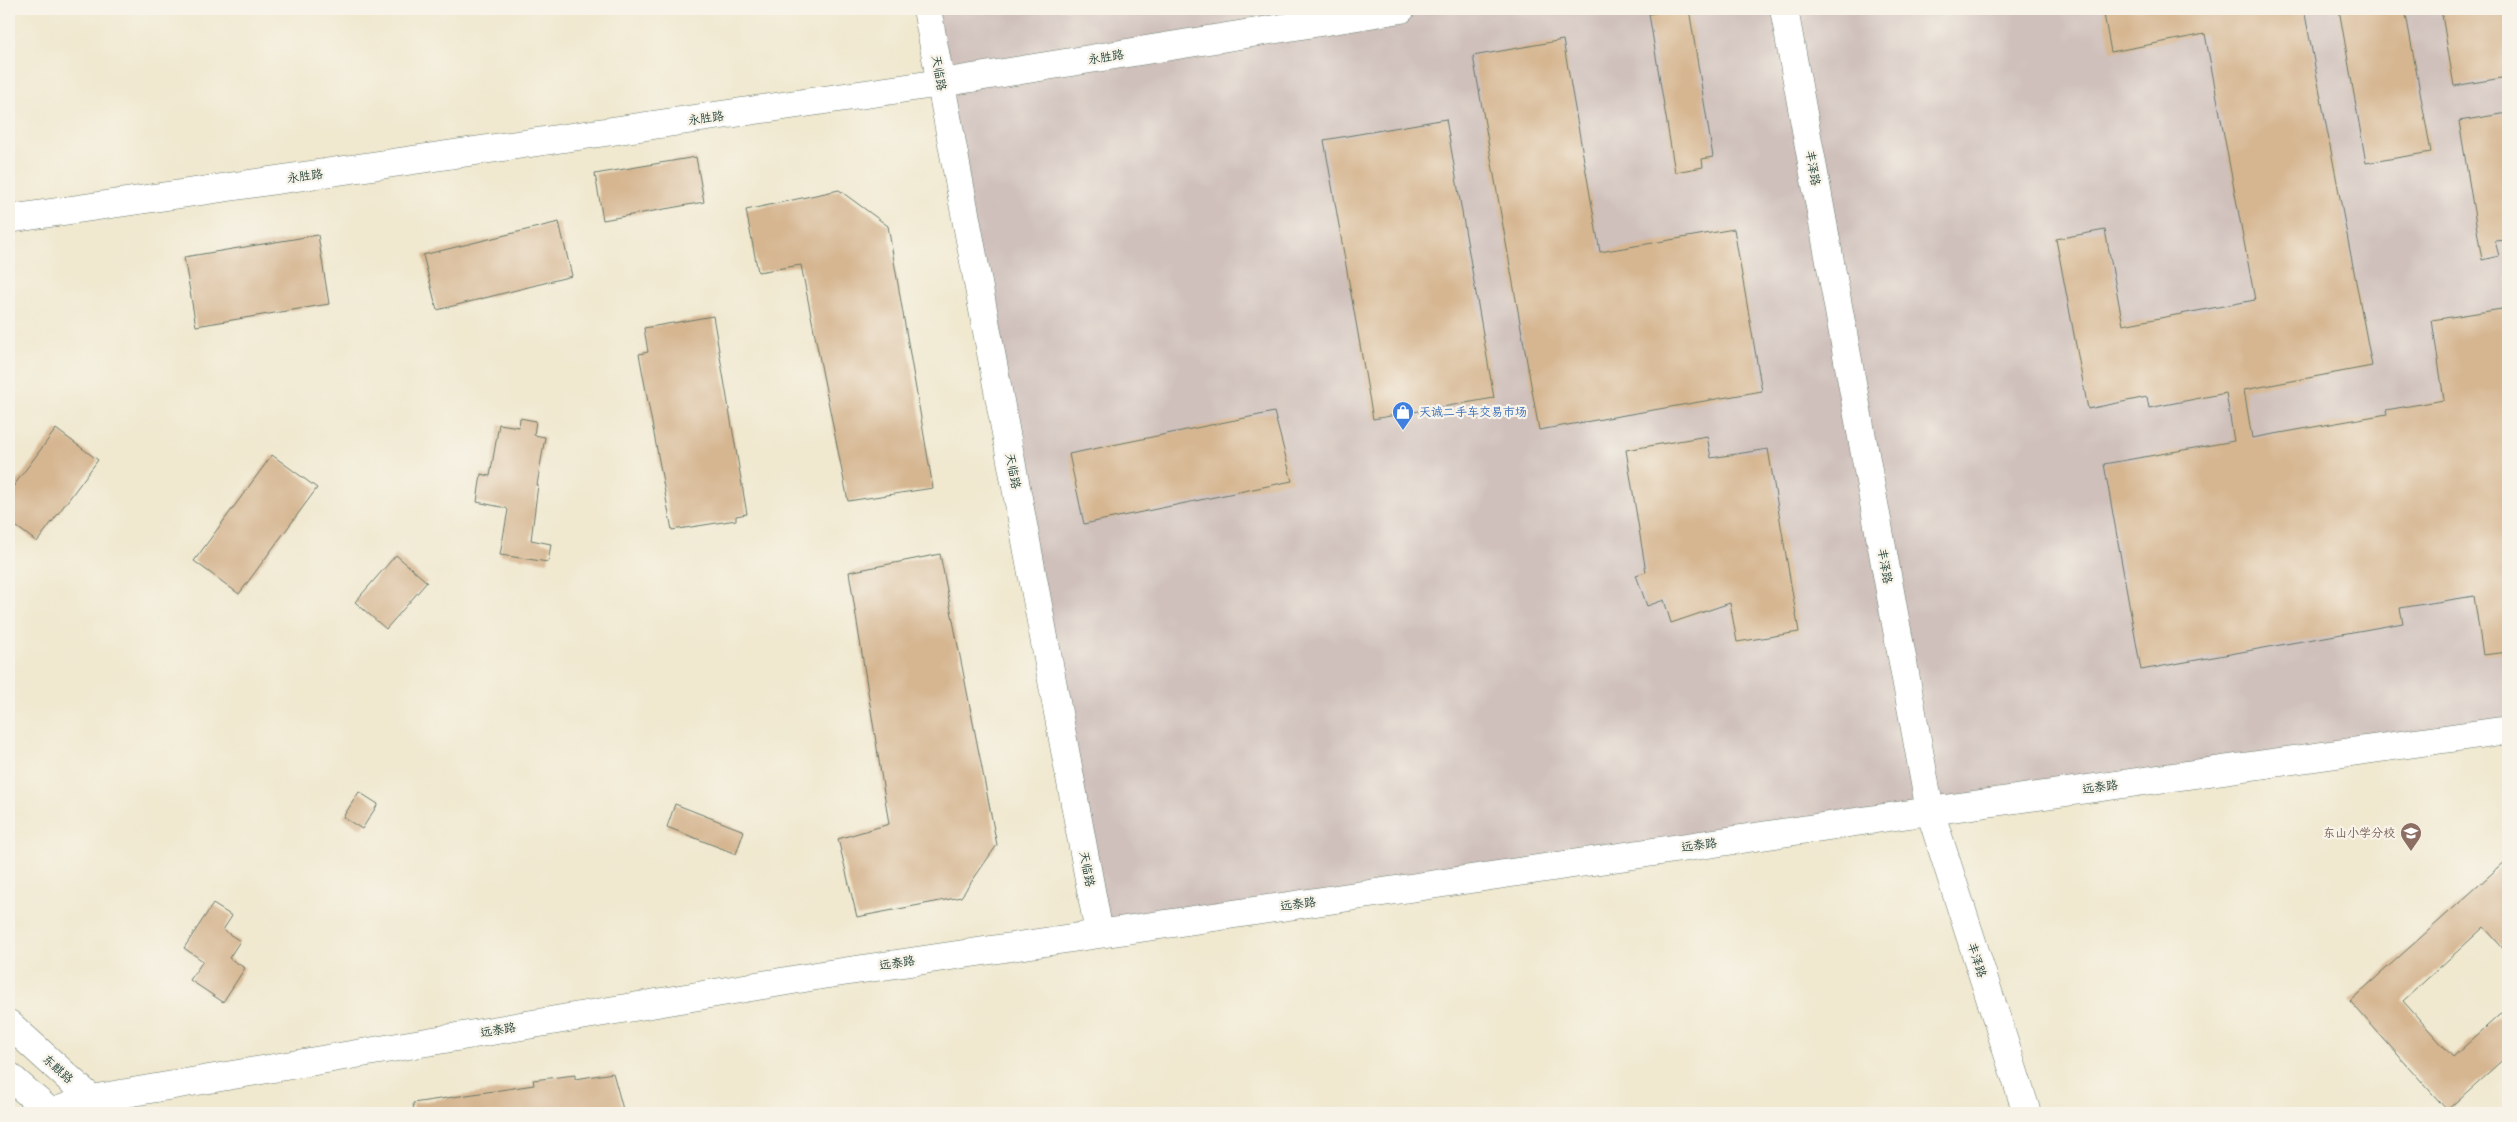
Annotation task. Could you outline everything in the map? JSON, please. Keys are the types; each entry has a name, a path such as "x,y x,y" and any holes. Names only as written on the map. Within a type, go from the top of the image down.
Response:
{"street":[{"name":"天临路","path":"927,9 1099,933"},
{"name":"永胜路","path":"9,219 941,83 1401,9"},
{"name":"丰泽路","path":"1784,9 1930,811 2027,1113"},
{"name":"远泰路","path":"51,1113 99,1106 822,975 1930,811 2508,730"},
{"name":"东麒路","path":"9,1024 99,1106"},
{"path":"9,1076 51,1113"}],"shaded area":[{"path":"931,9 2508,9 2508,730 1099,933"}],"building":[{"path":"1673,9 1689,9 1713,157 1702,159 1703,167 1675,172 1649,14"},
{"path":"2103,9 2304,9 2372,366 2244,390 2252,438 2387,414 2386,410 2444,400 2432,320 2508,308 2508,652 2483,655 2474,596 2400,608 2403,623 2141,670 2104,464 2234,441 2226,393 2149,408 2147,397 2088,409 2056,239 2105,230 2123,325 2255,300 2205,34 2111,52"},
{"path":"2339,9 2405,9 2431,152 2366,163"},
{"path":"2441,9 2508,9 2508,77 2454,86"},
{"path":"1563,40 1600,252 1734,229 1762,391 1539,430 1473,56"},
{"path":"2508,113 2508,240 2495,241 2499,256 2482,260 2459,121"},
{"path":"1446,119 1494,398 1373,419 1324,140"},
{"path":"696,157 704,202 603,220 595,174"},
{"path":"839,190 888,226 933,488 848,501 801,265 758,272 746,210"},
{"path":"559,222 572,276 437,310 423,255"},
{"path":"318,235 329,304 196,326 184,257"},
{"path":"713,316 747,514 736,516 736,520 672,530 639,354 648,352 644,328"},
{"path":"1274,412 1292,481 1084,524 1069,454"},
{"path":"520,418 536,421 534,435 545,437 531,540 551,544 548,562 500,555 508,510 477,502 481,474 490,476 499,424 519,427"},
{"path":"56,429 98,460 37,542 9,521 9,492"},
{"path":"1707,436 1711,458 1768,449 1799,632 1737,642 1730,603 1671,623 1664,600 1647,606 1636,575 1646,572 1626,450"},
{"path":"272,455 317,488 239,594 194,561"},
{"path":"940,554 997,845 961,897 857,917 838,839 889,824 849,572"},
{"path":"396,555 427,582 386,629 355,602"},
{"path":"359,792 378,804 362,829 343,817"},
{"path":"675,804 744,831 736,854 667,827"},
{"path":"2508,859 2508,954 2484,927 2403,1001 2453,1057 2508,1007 2508,1055 2447,1110 2350,1001"},
{"path":"213,904 232,916 223,930 240,941 229,958 245,968 223,1002 190,980 203,961 184,948"},
{"path":"613,1073 624,1113 414,1113 413,1103 534,1085 533,1080 575,1075 575,1079"}],"place":[{"name":"天诚二手车交易市场","path":"1403,431"},
{"name":"东山小学分校","path":"2411,852"}]}
